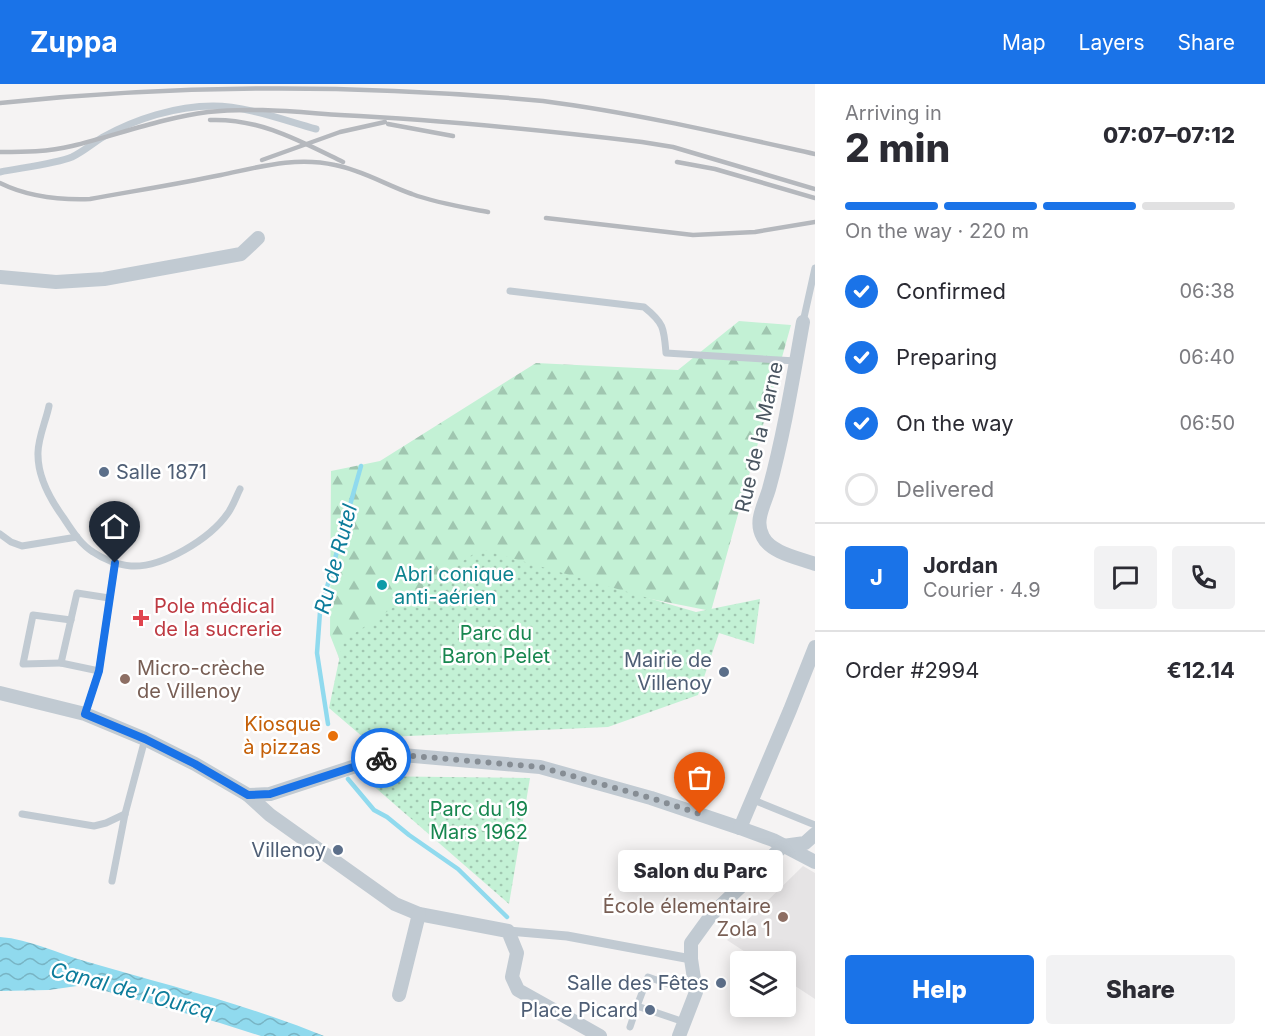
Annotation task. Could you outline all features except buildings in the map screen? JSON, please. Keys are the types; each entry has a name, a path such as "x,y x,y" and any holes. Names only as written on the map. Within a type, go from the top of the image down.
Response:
{"street":[{"path":"0,277 56,282 104,279 241,254 258,238"},
{"name":"Rue de la Marne","path":"803,322 787,414 758,524 764,540 775,549 815,564"},
{"path":"740,828 815,646"},
{"path":"0,693 85,714 145,739 195,764 248,795 375,892 419,914 508,931 567,936 692,965"},
{"path":"248,795 270,794 383,758 402,755 540,767 660,800 772,840 815,862"},
{"path":"678,1036 696,992 692,943 712,914 783,846 805,843 815,834"},
{"path":"399,995 419,914"},
{"path":"508,931 517,953 512,977 518,990 600,1036"}],"lane":[{"path":"0,172 71,157 105,136 134,122 194,107 214,106 247,110 316,129"},
{"path":"803,322 815,267"},
{"path":"510,291 644,307 659,319 664,331 666,353 796,361"},
{"path":"50,406 37,453 40,475 52,502 77,537 92,551 115,563 130,566 148,565 177,554 203,538 228,514 240,489"},
{"path":"0,534 22,546 77,537"},
{"path":"85,714 99,671 115,563"},
{"path":"62,663 77,593 109,598"},
{"path":"71,620 33,615 23,664 62,663 99,671"},
{"path":"112,881 125,814 145,739"},
{"path":"751,799 815,825"},
{"path":"22,814 94,826 106,824 125,814"},
{"path":"630,1027 648,977 668,984"},
{"path":"637,1006 684,1022"}],"shaded area":[{"name":"École élementaire Zola 1","path":"803,866 815,873 815,999 796,987 796,951 744,951 727,940"}],"green space":[{"path":"739,321 791,325 711,611 491,567 353,694 330,635 331,471 380,461 536,363 678,370"},
{"name":"Parc du Baron Pelet","path":"481,549 696,612 760,599 754,644 719,633 698,695 608,727 364,738 329,708 343,641"},
{"name":"Parc du 19 Mars 1962","path":"362,776 530,778 509,904"}],"water":[{"name":"Canal de l'Ourcq","path":"0,937 33,944 237,1005 324,1036 261,1036 84,985 49,990 0,991"}],"waterway":[{"name":"Ru de Rutel","path":"328,724 317,653 320,612 361,466"},
{"name":"Ru de Rutel","path":"348,779 374,810 458,869 507,917"}],"railway":[{"path":"0,103 136,92 272,88 475,95 543,101 612,112 680,124 815,154"},
{"path":"0,152 63,148 157,122 208,112 274,110 453,123 642,142 673,147 815,189"},
{"path":"210,120 228,120 279,132 343,162"},
{"path":"262,160 340,132 385,122"},
{"path":"388,124 453,136"},
{"path":"0,183 22,192 44,197 90,199 263,166 306,162 345,167 421,197 488,212"},
{"path":"677,162 715,169 815,198"},
{"path":"546,218 693,235 755,232 815,222"}],"way so far":[{"path":"381,758 402,755 540,767 700,814"}],"place":[{"name":"Salle 1871","path":"104,472"},
{"name":"Abri conique anti-aérien","path":"382,585"},
{"name":"Pole médical de la sucrerie","path":"141,618"},
{"name":"Mairie de Villenoy","path":"724,672"},
{"name":"Micro-crèche de Villenoy","path":"125,679"},
{"name":"Kiosque à pizzas","path":"333,736"},
{"name":"Salon du Parc","path":"700,814"},
{"name":"Villenoy","path":"338,850"},
{"name":"École élementaire Zola 1","path":"783,917"},
{"name":"Salle des Fêtes","path":"721,983"},
{"name":"Place Picard","path":"650,1010"}],"route":[{"path":"115,563 99,671 85,714 145,739 195,764 248,795 270,794 381,758"}]}
